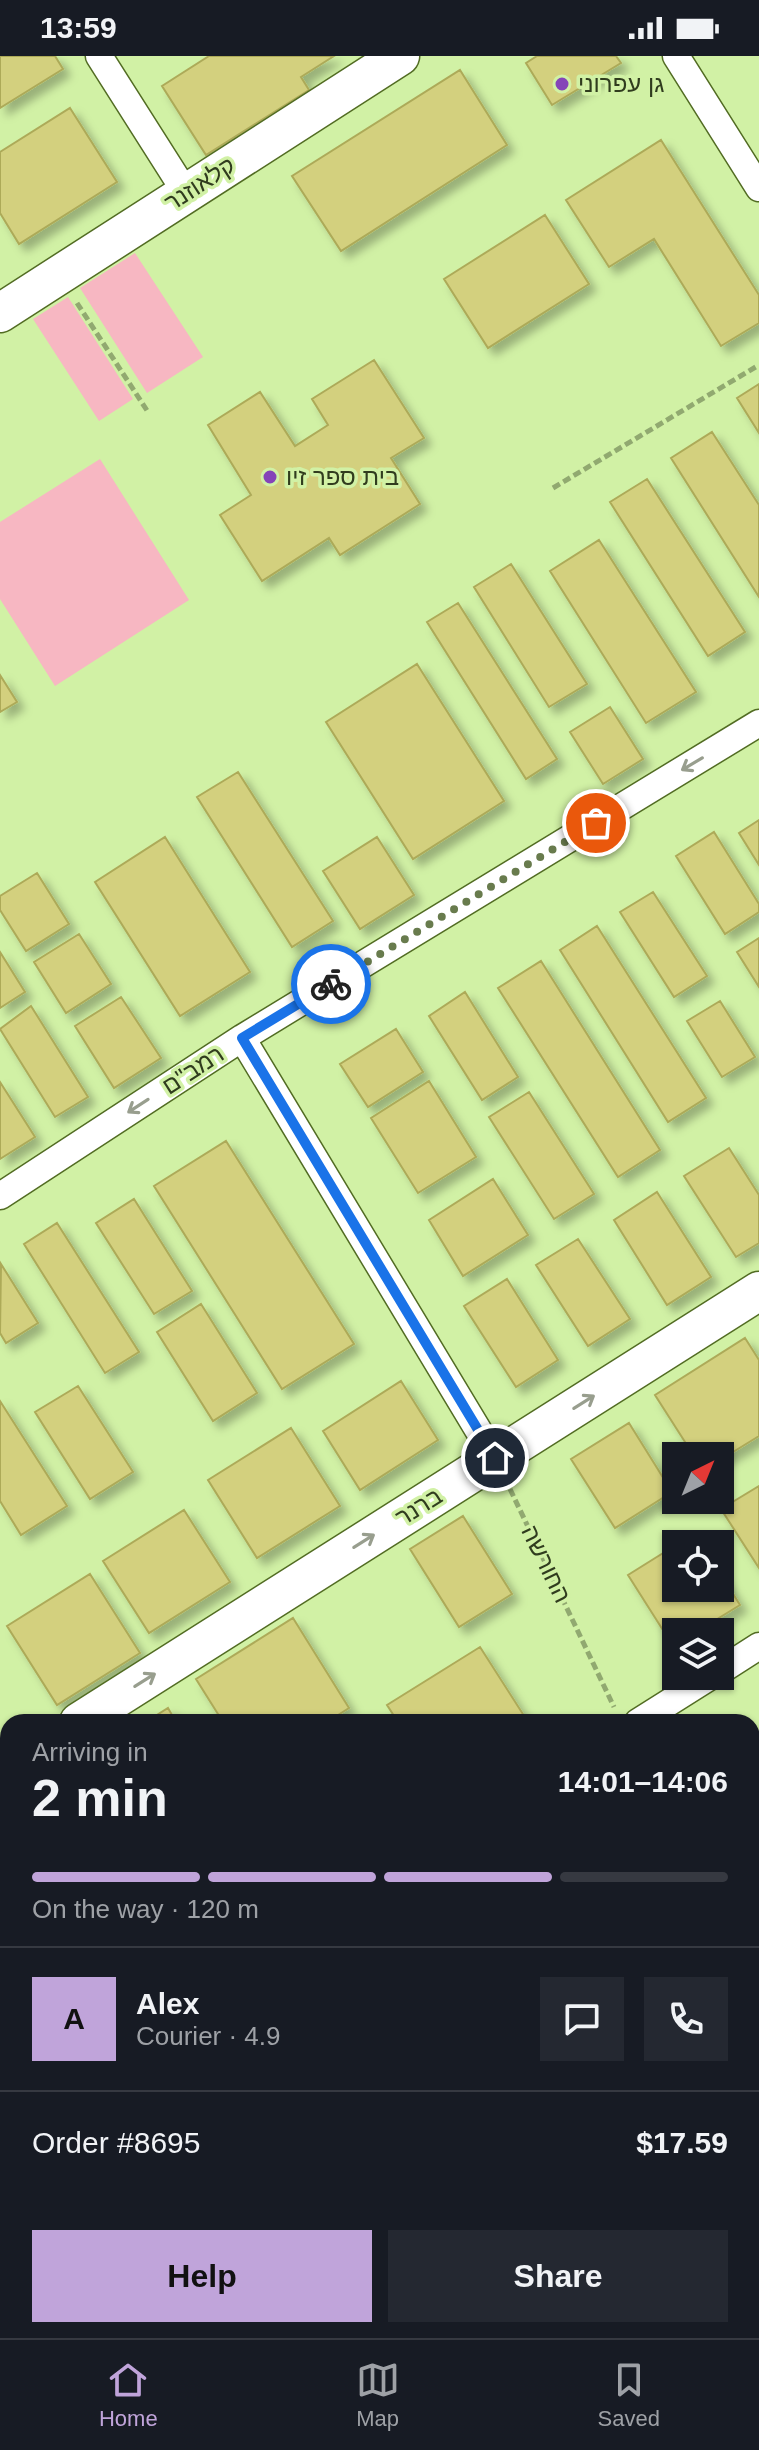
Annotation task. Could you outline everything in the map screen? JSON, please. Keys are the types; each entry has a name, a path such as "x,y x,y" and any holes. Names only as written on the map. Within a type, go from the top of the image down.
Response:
{"street":[{"path":"99,56 186,193"},
{"name":"קלאוזנר","path":"0,313 400,56"},
{"path":"676,56 759,188"},
{"name":"רמב\"ם","path":"0,1196 242,1038 759,723"},
{"path":"242,1038 495,1458"},
{"name":"ברנר","path":"92,1714 759,1291"},
{"path":"734,1662 759,1646"},
{"path":"629,1714 681,1690"}],"path":[{"path":"59,275 148,412"},
{"path":"553,488 759,365"},
{"name":"החורשה","path":"495,1458 626,1714"}],"shaded area":[{"path":"135,253 203,357 147,393 80,288"},
{"path":"68,297 133,399 99,421 33,319"},
{"path":"100,459 189,600 55,686 0,599 0,522"}],"building":[{"path":"0,56 55,56 63,69 0,108"},
{"path":"209,56 334,56 301,77 309,90 206,155 162,86"},
{"name":"גן עפרוני","path":"537,56 616,56 621,63 552,105 526,63"},
{"path":"460,70 507,145 341,251 292,176"},
{"path":"70,108 117,182 19,244 0,213 0,152"},
{"path":"661,140 759,295 759,323 721,346 654,239 609,267 566,200"},
{"path":"545,215 589,284 488,348 444,279"},
{"path":"374,360 424,438 391,458 420,504 340,555 329,538 262,581 220,515 251,495 208,425 260,392 295,446 328,425 312,399"},
{"path":"759,384 759,433 737,398"},
{"path":"712,432 759,505 759,597 671,458"},
{"path":"647,479 745,632 708,656 610,502"},
{"path":"599,540 696,692 646,723 550,571"},
{"path":"511,564 587,684 549,707 474,587"},
{"path":"458,603 557,759 526,779 427,622"},
{"path":"417,664 504,801 413,859 326,722"},
{"path":"0,675 17,702 0,712"},
{"path":"610,707 643,759 603,784 570,732"},
{"path":"238,772 333,921 292,947 197,797"},
{"path":"759,820 759,865 739,833"},
{"path":"714,832 759,904 759,912 725,934 676,856"},
{"path":"165,837 250,972 180,1016 95,882"},
{"path":"377,837 414,895 360,929 323,871"},
{"path":"37,873 69,924 26,951 0,910 0,896"},
{"path":"653,892 707,976 674,997 620,912"},
{"path":"597,926 706,1098 668,1122 560,950"},
{"path":"79,934 111,984 66,1013 34,962"},
{"path":"759,938 759,987 737,952"},
{"path":"0,952 25,992 0,1008"},
{"path":"541,961 660,1150 618,1177 498,988"},
{"path":"465,992 518,1077 482,1100 429,1016"},
{"path":"121,997 161,1058 114,1088 75,1026"},
{"path":"720,1001 755,1057 722,1077 687,1021"},
{"path":"31,1006 88,1097 55,1117 0,1029"},
{"path":"396,1029 423,1072 368,1107 340,1064"},
{"path":"429,1081 476,1157 418,1193 371,1118"},
{"path":"0,1082 35,1137 0,1159"},
{"path":"529,1092 594,1194 554,1219 489,1117"},
{"path":"226,1141 354,1344 282,1389 154,1186"},
{"path":"729,1148 759,1195 759,1243 736,1257 684,1176"},
{"path":"493,1179 528,1235 463,1276 429,1220"},
{"path":"657,1192 711,1277 667,1305 614,1220"},
{"path":"134,1199 192,1291 154,1314 96,1223"},
{"path":"57,1223 139,1352 105,1373 24,1244"},
{"path":"578,1239 630,1319 588,1346 536,1265"},
{"path":"1,1264 38,1323 6,1343 0,1333"},
{"path":"507,1279 558,1360 516,1387 464,1306"},
{"path":"201,1304 257,1393 213,1421 157,1332"},
{"path":"745,1338 759,1360 759,1436 734,1451 734,1442 685,1442 655,1395"},
{"path":"401,1381 438,1440 360,1490 323,1431"},
{"path":"78,1386 133,1472 90,1499 35,1412"},
{"path":"0,1401 67,1506 21,1535 0,1501"},
{"path":"629,1423 662,1476 662,1498 615,1528 571,1459"},
{"path":"291,1428 340,1506 257,1558 208,1480"},
{"path":"759,1486 759,1568 724,1514 734,1514 734,1501"},
{"path":"184,1510 230,1582 149,1633 103,1561"},
{"path":"463,1516 512,1594 459,1627 410,1549"},
{"path":"662,1554 662,1602 734,1602 734,1595 740,1605 719,1618 662,1618 662,1629 628,1575"},
{"path":"90,1574 140,1653 57,1705 7,1626"},
{"path":"293,1618 349,1708 340,1714 218,1714 196,1679"},
{"path":"480,1647 523,1714 393,1714 387,1705"}],"way so far":[{"path":"331,984 596,823"}],"place":[{"name":"גן עפרוני","path":"562,84"},
{"name":"בית ספר זיו","path":"270,477"}],"route":[{"path":"331,984 242,1038 495,1458"}]}
